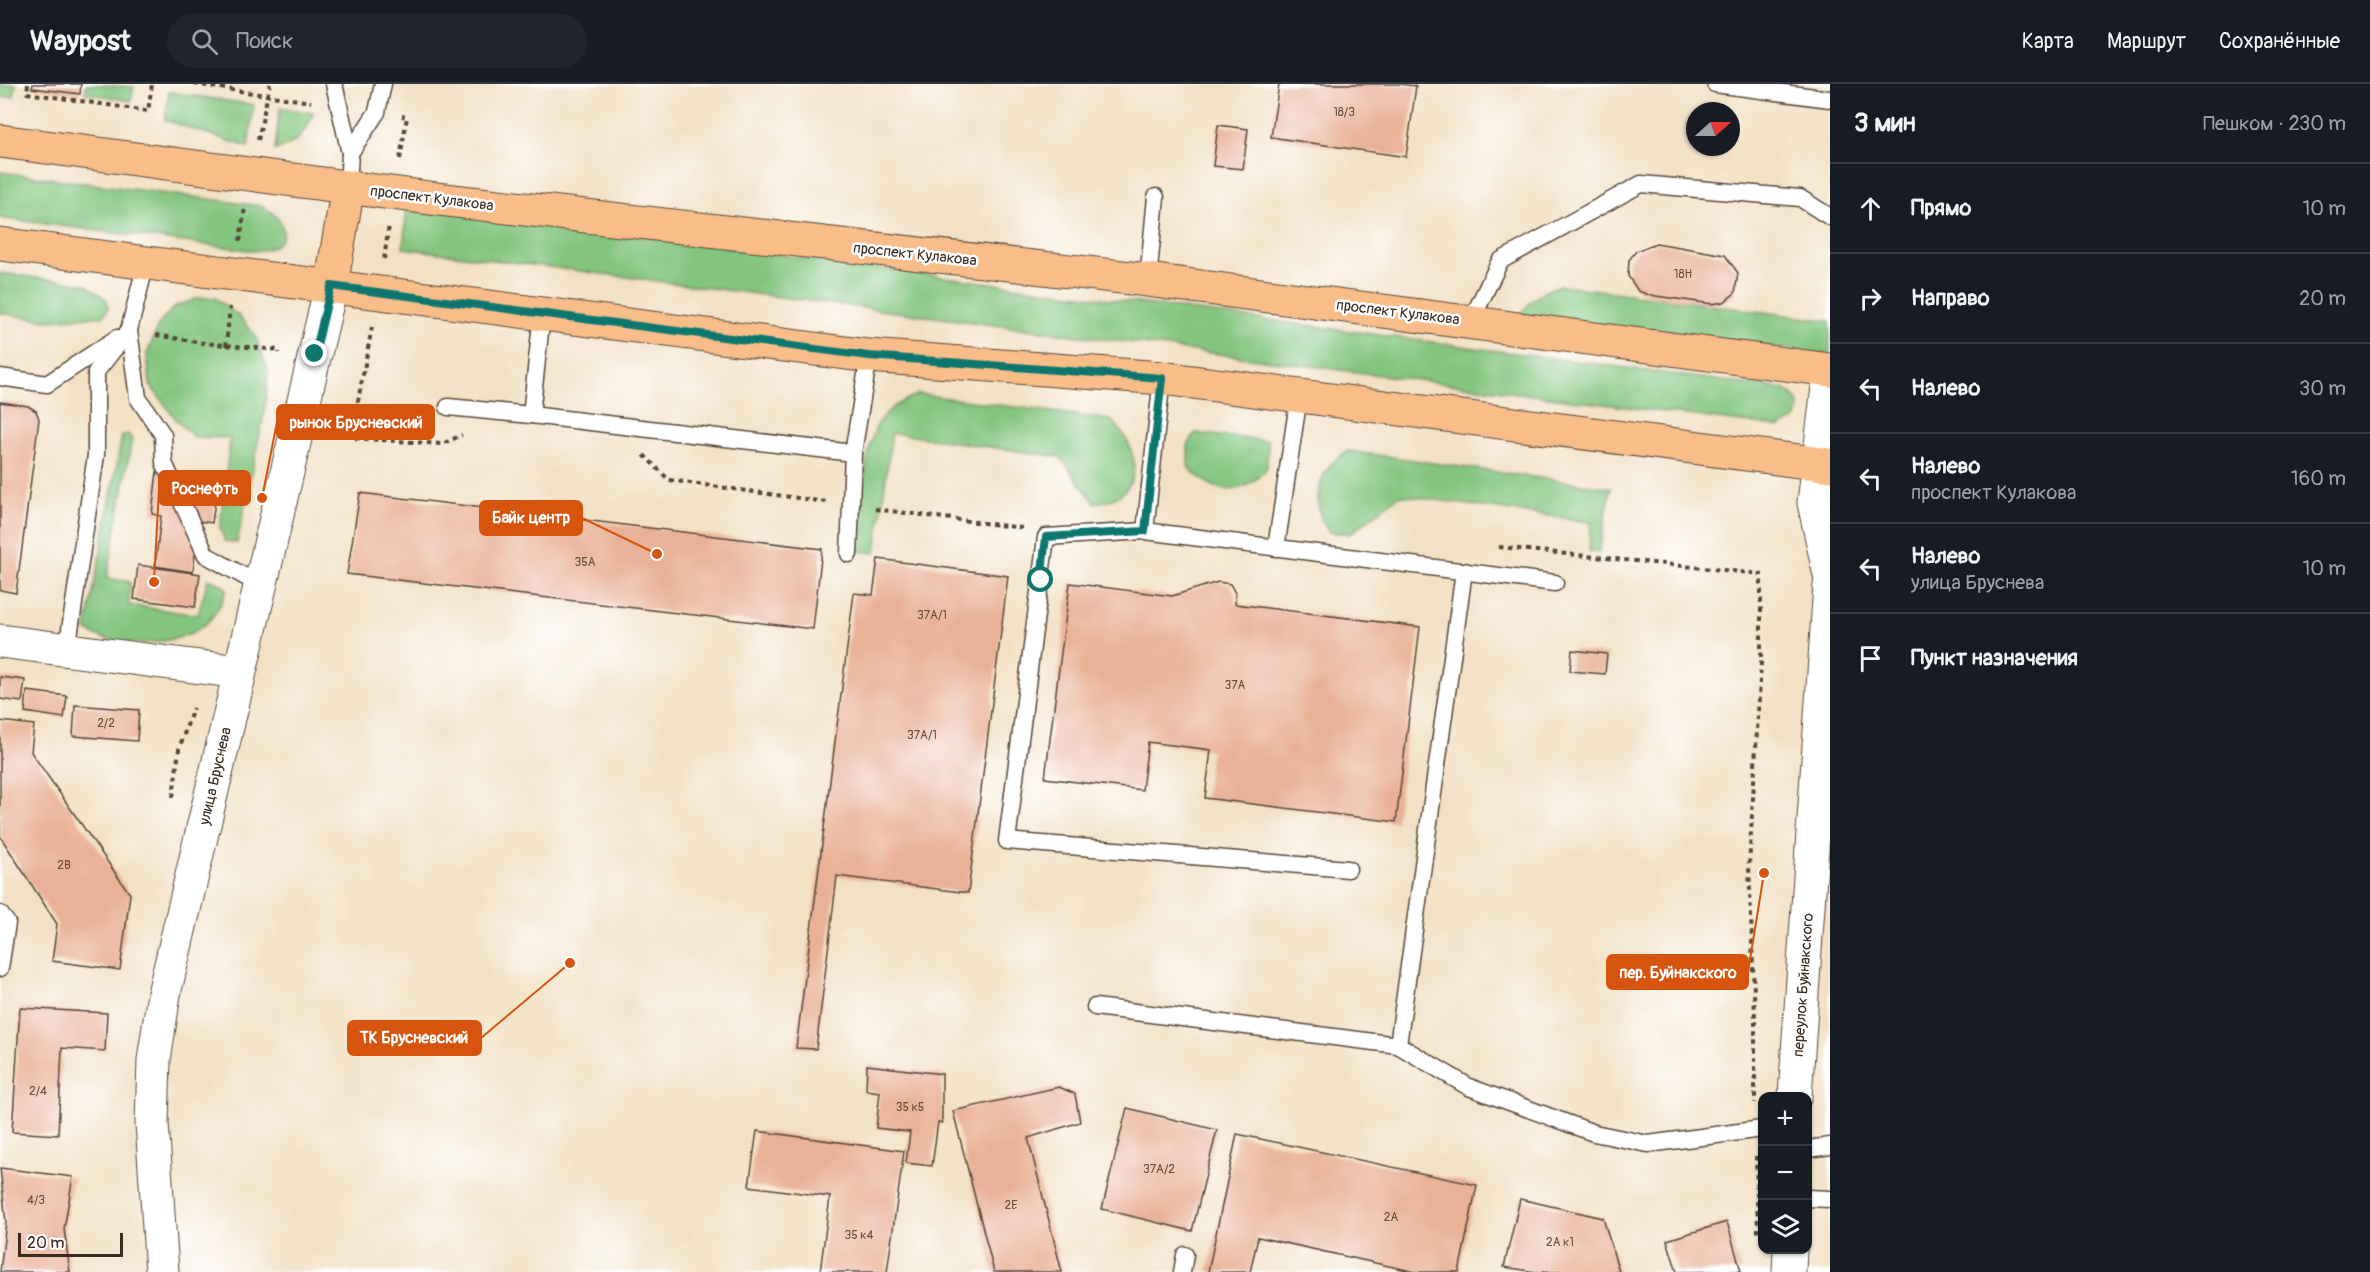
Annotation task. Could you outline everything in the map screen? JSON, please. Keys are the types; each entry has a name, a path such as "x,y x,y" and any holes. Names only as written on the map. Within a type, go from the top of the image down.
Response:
{"main road":[{"name":"проспект Кулакова","path":"0,141 348,187 1148,280 1830,370"},
{"path":"331,286 348,187"},
{"path":"0,244 869,356 1162,378 1824,464"}],"street":[{"name":"улица Бруснева","path":"162,1272 152,1123 154,1060 165,993 331,286"},
{"path":"1830,370 1824,464 1814,503 1830,576"},
{"name":"переулок Буйнакского","path":"1795,1092 1830,585"},
{"path":"0,641 239,672"},
{"path":"1790,1254 1790,1272"}],"lane":[{"path":"334,84 350,153 348,187"},
{"path":"350,153 377,112 383,84"},
{"path":"1715,84 1830,99"},
{"path":"1471,321 1500,261 1641,184 1800,198 1830,217"},
{"path":"1148,280 1156,197"},
{"path":"146,263 129,330 138,398 163,435 164,464 206,555 260,585"},
{"path":"531,415 542,314"},
{"path":"0,377 47,384 129,330"},
{"path":"67,650 96,455 96,372 129,330"},
{"path":"849,555 853,453 869,356"},
{"path":"1145,531 1162,378"},
{"path":"1276,548 1299,396"},
{"path":"448,407 853,453"},
{"path":"1348,868 1007,840 1046,537 1145,531 1555,584"},
{"path":"1398,1046 1464,572"},
{"path":"0,914 7,923 0,968"},
{"path":"1095,1007 1398,1046 1469,1087 1594,1133 1647,1144 1758,1129"},
{"path":"1812,1148 1830,1146"},
{"path":"1812,1198 1830,1198"}],"path":[{"path":"28,84 27,93 148,111 152,84"},
{"path":"194,84 339,106"},
{"path":"226,345 234,274 270,84"},
{"path":"377,112 407,117 400,159"},
{"path":"384,263 391,218"},
{"path":"374,315 351,438 442,444 469,432"},
{"path":"129,330 226,345 279,350"},
{"path":"639,450 669,480 1011,529 1023,528"},
{"path":"1496,547 1761,574 1761,663 1749,866 1758,1101"},
{"path":"1758,1200 1759,1146"}],"green space":[{"path":"0,84 16,84 14,97 0,97"},
{"path":"86,84 134,87 131,101 85,93"},
{"path":"169,92 254,105 248,147 165,120"},
{"path":"280,108 314,113 307,127 295,141 275,150"},
{"path":"0,172 262,206 272,212 278,220 283,234 281,240 275,245 255,251 0,218"},
{"path":"407,205 1783,389 1796,399 1799,410 1793,420 1779,427 403,248"},
{"path":"0,273 86,284 107,300 108,308 103,316 46,320 0,313"},
{"path":"1560,285 1830,321 1830,355 1521,315 1528,304 1538,296"},
{"path":"198,298 215,298 239,316 255,336 268,370 265,409 237,543 225,541 220,528 230,438 194,437 178,422 150,385 147,354 159,324 174,307"},
{"path":"919,394 1111,420 1129,444 1134,470 1131,482 1123,492 1112,499 1095,503 1060,457 892,433 876,553 856,551 866,463 875,430 889,410"},
{"path":"1195,433 1268,441 1267,468 1257,478 1238,489 1218,488 1188,467 1188,446"},
{"path":"128,434 132,439 107,578 130,582 129,605 198,615 208,579 227,589 222,602 205,624 193,632 168,640 124,642 97,636 86,630 122,436"},
{"path":"1349,451 1611,488 1599,552 1589,551 1591,522 1400,495 1350,534 1329,532 1319,510 1320,486 1330,465"}],"building":[{"path":"33,84 81,84 80,94 32,88"},
{"path":"1279,84 1416,86 1406,157 1271,137"},
{"path":"1218,125 1248,129 1243,169 1213,166"},
{"path":"1656,243 1725,255 1738,273 1735,293 1724,302 1712,304 1649,295 1638,291 1628,276 1629,260 1636,251"},
{"path":"0,402 28,406 36,411 39,419 16,593 0,590"},
{"path":"157,472 218,481 212,523 199,521 193,572 155,566 161,516 152,514"},
{"path":"360,493 822,549 813,629 347,574"},
{"path":"878,559 1008,576 968,893 837,876 816,1049 796,1048 854,593 873,595"},
{"path":"138,565 200,574 195,607 134,599"},
{"path":"1218,582 1230,584 1235,593 1235,604 1420,627 1396,822 1205,798 1211,750 1148,742 1142,790 1045,778 1070,583 1172,596"},
{"path":"1572,650 1607,654 1605,674 1570,671"},
{"path":"0,677 25,680 22,702 0,699"},
{"path":"27,691 67,696 64,718 25,712"},
{"path":"75,705 139,710 137,741 73,736"},
{"path":"0,721 34,725 31,752 130,894 120,970 52,961 57,924 0,836"},
{"path":"20,1008 107,1013 105,1051 62,1048 58,1135 12,1132"},
{"path":"867,1065 942,1074 942,1123 938,1122 932,1166 906,1163 910,1132 876,1128 880,1092 866,1090"},
{"path":"1059,1087 1075,1094 1080,1122 1028,1138 1062,1272 994,1272 953,1111"},
{"path":"1127,1108 1217,1130 1192,1231 1102,1209"},
{"path":"757,1131 904,1151 887,1272 820,1272 830,1197 749,1186"},
{"path":"1237,1134 1477,1185 1459,1272 1416,1272 1258,1237 1250,1272 1208,1272"},
{"path":"0,1168 73,1177 64,1229 70,1272 0,1272 6,1222"},
{"path":"1520,1199 1603,1218 1619,1272 1536,1272 1504,1267"},
{"path":"1727,1222 1741,1271 1677,1272 1667,1240"}],"place":[{"name":"рынок Брусневский","path":"262,498"},
{"name":"Байк центр","path":"657,554"},
{"name":"Роснефть","path":"154,582"},
{"name":"пер. Буйнакского","path":"1764,873"},
{"name":"ТК Брусневский","path":"570,963"}],"route":[{"path":"315,354 331,286 869,356 1162,378 1145,531 1046,537 1041,580"}]}
